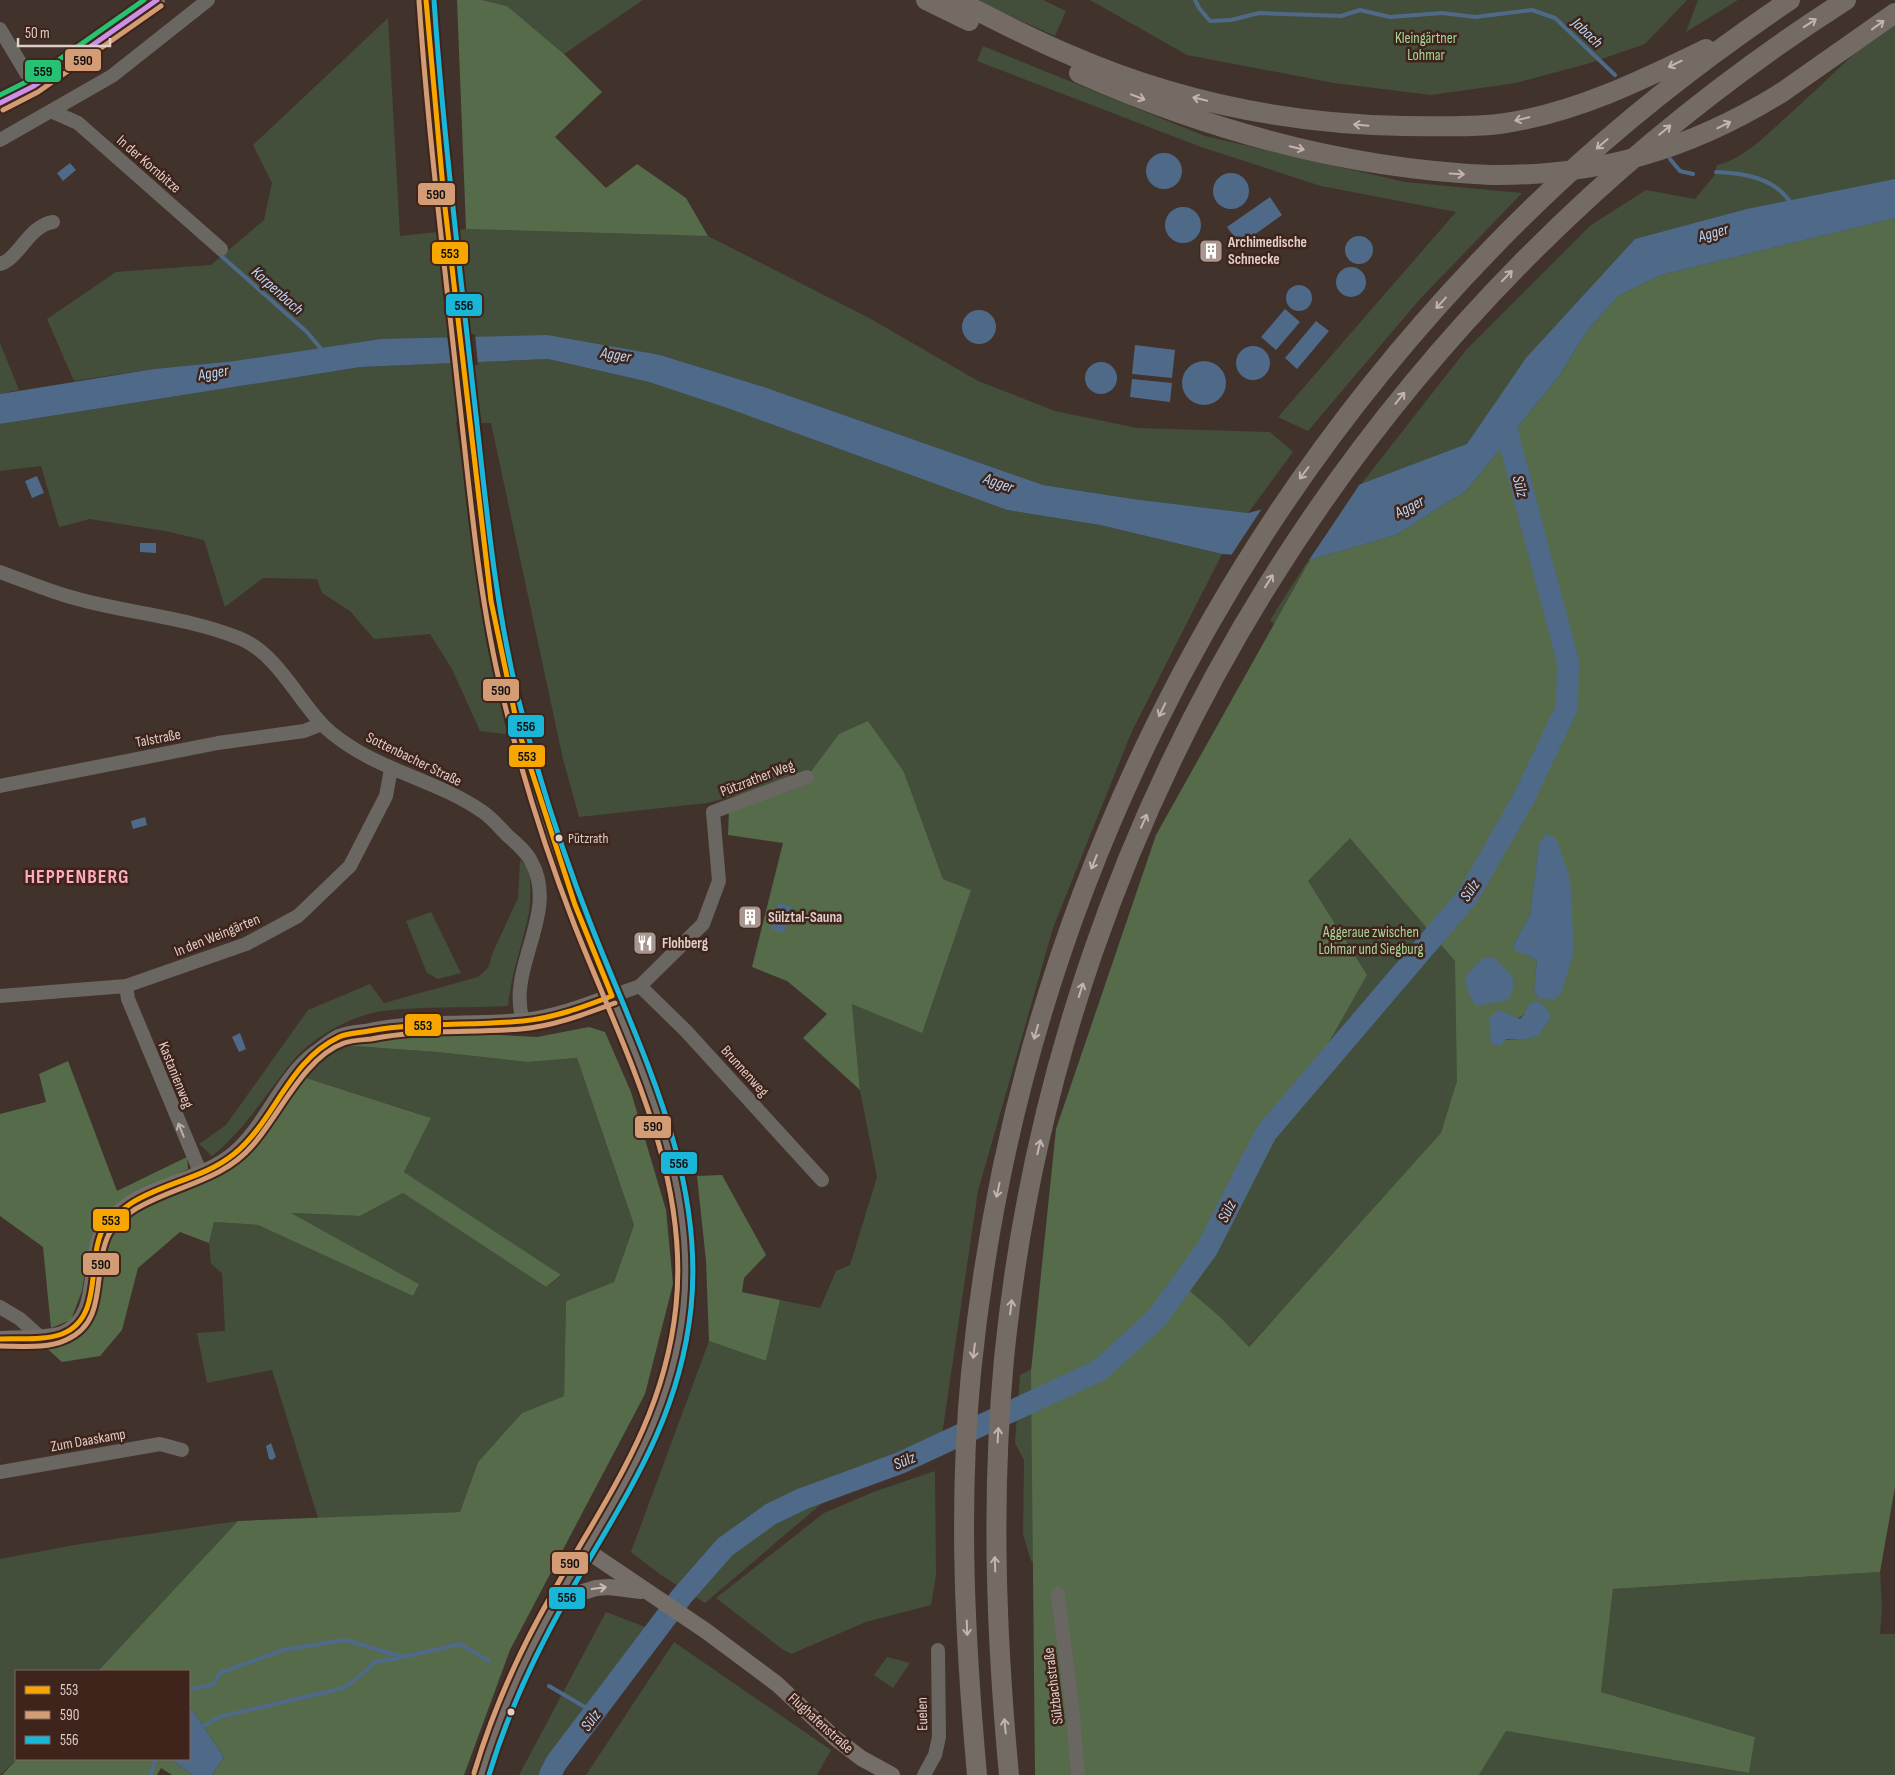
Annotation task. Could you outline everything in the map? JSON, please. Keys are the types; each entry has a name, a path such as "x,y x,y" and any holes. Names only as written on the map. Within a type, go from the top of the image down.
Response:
{"highway":[{"path":"926,0 1069,61 1170,109 1297,148 1393,167 1442,173 1491,175 1552,174 1613,164 1642,157 1700,137 1755,110 1895,13"},
{"path":"956,0 1038,48"},
{"path":"978,1775 968,1671 964,1564 964,1492 971,1374 982,1287 1000,1182 1031,1049 1062,947 1092,865 1126,784 1167,698 1210,621 1288,495 1408,338 1486,254 1531,209 1647,105 1750,27 1790,0"},
{"path":"1009,1775 1000,1677 995,1555 996,1484 1005,1355 1016,1269 1031,1184 1050,1100 1073,1016 1100,934 1138,835 1165,774 1204,696 1244,623 1306,525 1370,436 1436,354 1505,278 1582,202 1670,126 1723,85 1846,0"},
{"path":"1069,61 1192,97 1252,112 1316,121 1372,126 1457,126 1506,123 1552,113 1600,98 1644,79 1750,27"}],"main road":[{"path":"0,103 34,86 156,0"},
{"path":"426,0 448,229 491,601 518,729 574,905 612,996 672,1156 683,1214 686,1270 677,1346 658,1416 622,1488 557,1600 516,1679 486,1755 481,1775"},
{"path":"0,1339 61,1334 74,1326 86,1311 91,1292 94,1257 101,1233 116,1215 139,1198 201,1174 234,1154 255,1130 295,1072 315,1053 339,1037 407,1025 523,1021 565,1014 612,996"},
{"path":"586,1550 644,1591"},
{"path":"557,1600 596,1588 609,1587 644,1591"},
{"name":"Flughafenstraße","path":"644,1591 706,1631 777,1684 835,1738 861,1758 892,1775"}],"street":[{"path":"0,140 112,76 208,0"},
{"path":"0,29 34,86"},
{"name":"In der Kornbitze","path":"51,110 78,124 221,249"},
{"path":"0,264 7,262 22,243 45,224 53,222"},
{"name":"Sottenbacher Straße","path":"0,572 67,596 206,628 241,639 272,661 322,724 348,746 483,812 520,848 532,863 537,880 540,910 524,965 520,1009 523,1021"},
{"name":"Talstraße","path":"0,786 218,743 304,731 322,724"},
{"name":"In den Weingärten","path":"0,996 126,986 246,944 298,916 350,866 386,796 392,769"},
{"name":"Pützrather Weg","path":"612,996 640,986 703,924 719,881 714,812 807,777"},
{"name":"Kastanienweg","path":"126,986 128,999 201,1174"},
{"name":"Brunnenweg","path":"640,986 686,1031 805,1170 822,1180"},
{"path":"0,1307 39,1336"},
{"name":"Zum Daaskamp","path":"0,1472 160,1444 182,1450"},
{"name":"Sülzbachstraße","path":"1058,1594 1074,1715 1078,1775"},
{"name":"Euelen","path":"924,1775 935,1755 939,1737 938,1650"}],"green space":[{"path":"457,0 482,0 507,6 564,54 602,92 555,137 606,188 637,164 686,198 708,236 466,229"},
{"path":"482,0 643,0 564,54 507,6"},
{"path":"975,0 1043,0 1066,11 1055,36"},
{"name":"Kleingärtner Lohmar","path":"1090,0 1687,0 1645,44 1587,64 1516,83 1431,95 1334,83 1187,55"},
{"path":"1698,0 1738,0 1686,32"},
{"path":"388,18 400,236 466,229 708,236 871,319 978,381 1055,411 1137,428 1270,432 1293,452 1248,513 1133,499 1043,485 764,387 660,355 235,361 154,369 74,381 47,319 116,272 211,265 264,220 272,183 253,145"},
{"name":"Aggeraue zwischen Lohmar und Siegburg","path":"1895,18 1895,287 1571,1019 1271,1322 1048,1567 1031,1561 1023,1534 1024,1460 1015,1443 1020,1375 1040,1365 1276,626 1270,620 1337,515 1466,350 1591,225 1646,190 1695,199 1714,176 1717,165 1744,153 1760,141 1886,24"},
{"path":"983,46 1205,136 1405,182 1522,193 1420,299 1308,431 1278,417 1456,212 1321,186 1201,147 977,61"},
{"path":"1895,218 1895,1487 1880,1572 1613,1589 1601,1692 1755,1737 1749,1773 1506,1731 1479,1775 1035,1775 1031,1371 1056,1129 1156,835 1310,560 1396,535 1466,491 1559,376 1587,331 1618,296 1661,275","holes":["1350,838 1455,961 1457,1081 1441,1133 1249,1347 1220,1317 1185,1287 1264,1156 1367,975 1308,881","1539,844 1538,998 1534,992 1537,961 1513,946 1530,915","1478,966 1508,999 1477,1005 1470,997 1469,972","1525,1014 1538,1036 1522,1040 1490,1040 1491,1033"]},
{"path":"0,343 19,390 0,394"},
{"path":"548,359 649,382 730,409 1007,510 1100,525 1222,554 1132,731 1053,928 978,1191 939,1455 821,1504 705,1603 661,1575 631,1552 709,1341 766,1361 780,1300 820,1308 836,1271 850,1265 877,1177 860,1090 852,1004 971,890 943,879 904,772 807,777 707,803 579,817 563,759 491,423 456,422 488,637 512,735 480,731 452,669 430,634 374,639 350,611 322,593 317,579 263,578 225,607 204,540 165,531 90,519 59,527 41,466 0,471 0,424 361,367"},
{"path":"868,721 904,772 943,879 971,890 922,1033 852,1004 860,1090 803,1038 827,1014 787,981 752,967 783,843 728,835 729,809 807,777 839,734"},
{"path":"520,860 530,869 530,907 508,1006 398,1009 370,1014 344,1023 320,1037 299,1054 245,1124 224,1146 212,1156 199,1144 226,1125 308,1010 370,984 384,1003 478,977 488,968 493,952 518,898"},
{"path":"431,912 461,973 438,979 427,973 406,921"},
{"path":"589,1027 605,1032 631,1092 666,1210 673,1284 645,1394 510,1650 464,1775 212,1775 224,1757 190,1706 190,1670 99,1670 238,1521 460,1512 478,1462 522,1413 564,1396 566,1301 614,1282 634,1225 577,1058 528,1062 437,1052 339,1045 375,1034 405,1030 537,1037"},
{"path":"339,1045 437,1052 528,1062 577,1058 634,1225 614,1282 566,1301 564,1396 522,1413 478,1462 460,1512 318,1518 272,1370 207,1383 197,1333 225,1331 222,1273 211,1264 209,1243 214,1222 258,1225 413,1296 419,1284 290,1213 360,1216 403,1193 546,1287 561,1276 404,1172 431,1118 303,1077 320,1059"},
{"path":"68,1061 117,1191 187,1157 188,1169 137,1194 98,1228 88,1254 82,1291 71,1320 51,1328 43,1247 0,1216 0,1114 46,1102 39,1074"},
{"path":"303,1077 431,1118 404,1172 561,1275 546,1287 403,1193 360,1216 291,1213 419,1284 413,1296 258,1225 214,1222 209,1243 180,1232 138,1268 122,1330 100,1356 62,1362 41,1343 64,1340 93,1317 99,1297 100,1255 120,1221 144,1202 257,1137"},
{"path":"722,1175 766,1255 744,1278 742,1292 780,1300 766,1361 709,1341 706,1261 697,1176"},
{"path":"935,1471 936,1575 931,1605 866,1622 791,1654 716,1598 824,1513 876,1491"},
{"path":"238,1521 99,1670 15,1670 16,1760 0,1775 0,1559 80,1544"},
{"path":"1880,1572 1882,1607 1880,1634 1895,1634 1895,1775 1479,1775 1506,1731 1749,1773 1755,1737 1601,1692 1613,1589"},
{"path":"606,1612 648,1628 553,1775 519,1775"},
{"path":"674,1642 831,1750 817,1775 586,1775"},
{"path":"887,1657 910,1663 893,1688 874,1675"},
{"path":"16,1760 171,1760 193,1775 172,1775 161,1768 157,1775 2,1775"}],"water":[{"path":"1164,153 1177,158 1182,171 1177,184 1164,189 1151,184 1146,171 1151,158"},
{"path":"70,163 76,170 63,181 57,173"},
{"path":"1231,173 1244,178 1249,191 1244,204 1231,209 1218,204 1213,191 1218,178"},
{"name":"Agger","path":"1895,179 1895,218 1661,275 1618,296 1587,331 1559,376 1466,491 1396,535 1310,560 1222,554 1100,525 1007,510 730,409 649,382 548,359 361,367 0,424 0,394 154,369 235,361 381,339 547,335 660,355 764,387 1043,485 1133,499 1248,513 1361,484 1467,444 1526,358 1635,239 1747,209"},
{"path":"1270,197 1282,215 1240,245 1227,227"},
{"path":"1183,207 1196,212 1201,225 1196,238 1183,243 1170,238 1165,225 1170,212"},
{"path":"1359,236 1369,240 1373,250 1369,260 1359,264 1349,260 1345,250 1349,240"},
{"path":"1351,267 1357,268 1365,276 1365,288 1357,296 1351,297 1345,296 1337,288 1336,282 1337,276 1345,268"},
{"path":"1299,285 1308,289 1312,298 1308,307 1299,311 1290,307 1286,298 1290,289"},
{"path":"1285,309 1300,322 1276,350 1261,337"},
{"path":"979,310 986,311 991,315 995,320 995,334 991,339 986,343 979,344 972,343 967,339 963,334 962,327 963,320 967,315 972,311"},
{"path":"1316,321 1329,331 1297,369 1285,358"},
{"path":"1135,345 1175,350 1172,378 1132,374"},
{"path":"1253,346 1265,351 1270,363 1265,375 1253,380 1241,375 1236,363 1241,351"},
{"path":"1204,361 1216,365 1222,371 1226,383 1222,395 1216,401 1204,405 1192,401 1186,395 1182,383 1186,371 1192,365"},
{"path":"1101,362 1113,366 1117,378 1113,390 1101,394 1089,390 1085,378 1089,366"},
{"path":"1132,379 1172,383 1170,402 1130,397"},
{"path":"37,476 44,493 32,498 25,481"},
{"path":"140,543 156,543 156,553 140,552"},
{"path":"145,817 147,825 133,829 131,821"},
{"path":"1546,834 1556,838 1570,878 1574,952 1561,994 1554,1000 1538,998 1534,992 1537,961 1516,951 1513,946 1530,915 1539,844"},
{"path":"778,903 791,906 784,933 771,929"},
{"path":"1483,958 1495,958 1512,977 1512,993 1508,1000 1477,1006 1470,997 1465,980 1469,972"},
{"path":"1536,1001 1546,1007 1551,1017 1538,1036 1522,1040 1506,1039 1501,1046 1493,1045 1490,1040 1489,1020 1491,1017 1499,1010 1520,1019 1525,1014 1528,1005"},
{"path":"240,1033 246,1049 239,1052 232,1037"},
{"path":"271,1443 276,1457 272,1460 269,1459 266,1446"},
{"path":"190,1706 224,1757 212,1775 193,1775 171,1760 190,1760"}],"pier":[{"path":"475,334 478,365 451,366 447,335"},
{"path":"1362,481 1307,563 1230,557 1263,507"}],"waterway":[{"name":"Jabach","path":"1195,0 1210,21 1231,20 1259,13 1341,16 1360,10 1390,17 1442,13 1475,17 1532,10 1555,18 1615,75"},
{"name":"Jabach","path":"1670,159 1680,171 1693,174"},
{"name":"Jabach","path":"1716,172 1748,176 1768,182 1791,203"},
{"name":"Karpenbach","path":"218,253 307,332 322,350"},
{"name":"Sülz","path":"550,1775 556,1763 682,1596 725,1547 771,1514 802,1499 900,1463 1100,1370 1156,1319 1207,1249 1266,1133 1468,896 1524,798 1567,707 1568,662 1504,420"},
{"path":"190,1690 213,1685 220,1673 283,1650 345,1640 403,1657 460,1644 489,1661"},
{"path":"203,1726 219,1717 344,1688 374,1662 400,1658"},
{"path":"549,1686 595,1713"},
{"path":"150,1775 156,1760"}],"transit line":[{"name":"559","path":"0,95 30,80 144,0"},
{"path":"0,103 34,86 157,0"},
{"name":"553","path":"426,0 444,199 491,601 518,729 575,905 612,996"},
{"name":"556","path":"434,0 457,244 486,504 509,656 517,694 550,810 580,896 664,1111 678,1159 688,1208 693,1257 691,1308 685,1349 661,1424 646,1459 628,1493 544,1640 514,1706 489,1775"},
{"name":"590","path":"419,1 442,244 471,504 494,656 517,752 553,867 574,924 631,1063 663,1158 673,1207 678,1256 676,1306 669,1348 659,1386 646,1423 612,1491 529,1637 498,1704 474,1773"},
{"name":"590","path":"3,110 38,92 161,6"},
{"name":"553","path":"0,1339 47,1338 62,1334 75,1326 83,1316 89,1303 95,1258 102,1231 115,1216 142,1197 209,1169 234,1154 261,1125 294,1076 307,1061 339,1037 354,1033 407,1026 535,1020 568,1012 612,996"},
{"name":"590","path":"0,1346 51,1345 66,1340 80,1331 89,1320 94,1308 104,1248 109,1234 114,1227 134,1210 211,1176 240,1158 262,1134 304,1074 330,1050 347,1042 408,1034 521,1029 569,1019 615,1003"}],"place":[{"name":"Archimedische Schnecke","path":"1211,251"},
{"name":"Pützrath","path":"559,838"},
{"name":"Sülztal-Sauna","path":"750,917"},
{"name":"Flohberg","path":"645,943"}],"district":[{"name":"HEPPENBERG","path":"77,876"}]}
